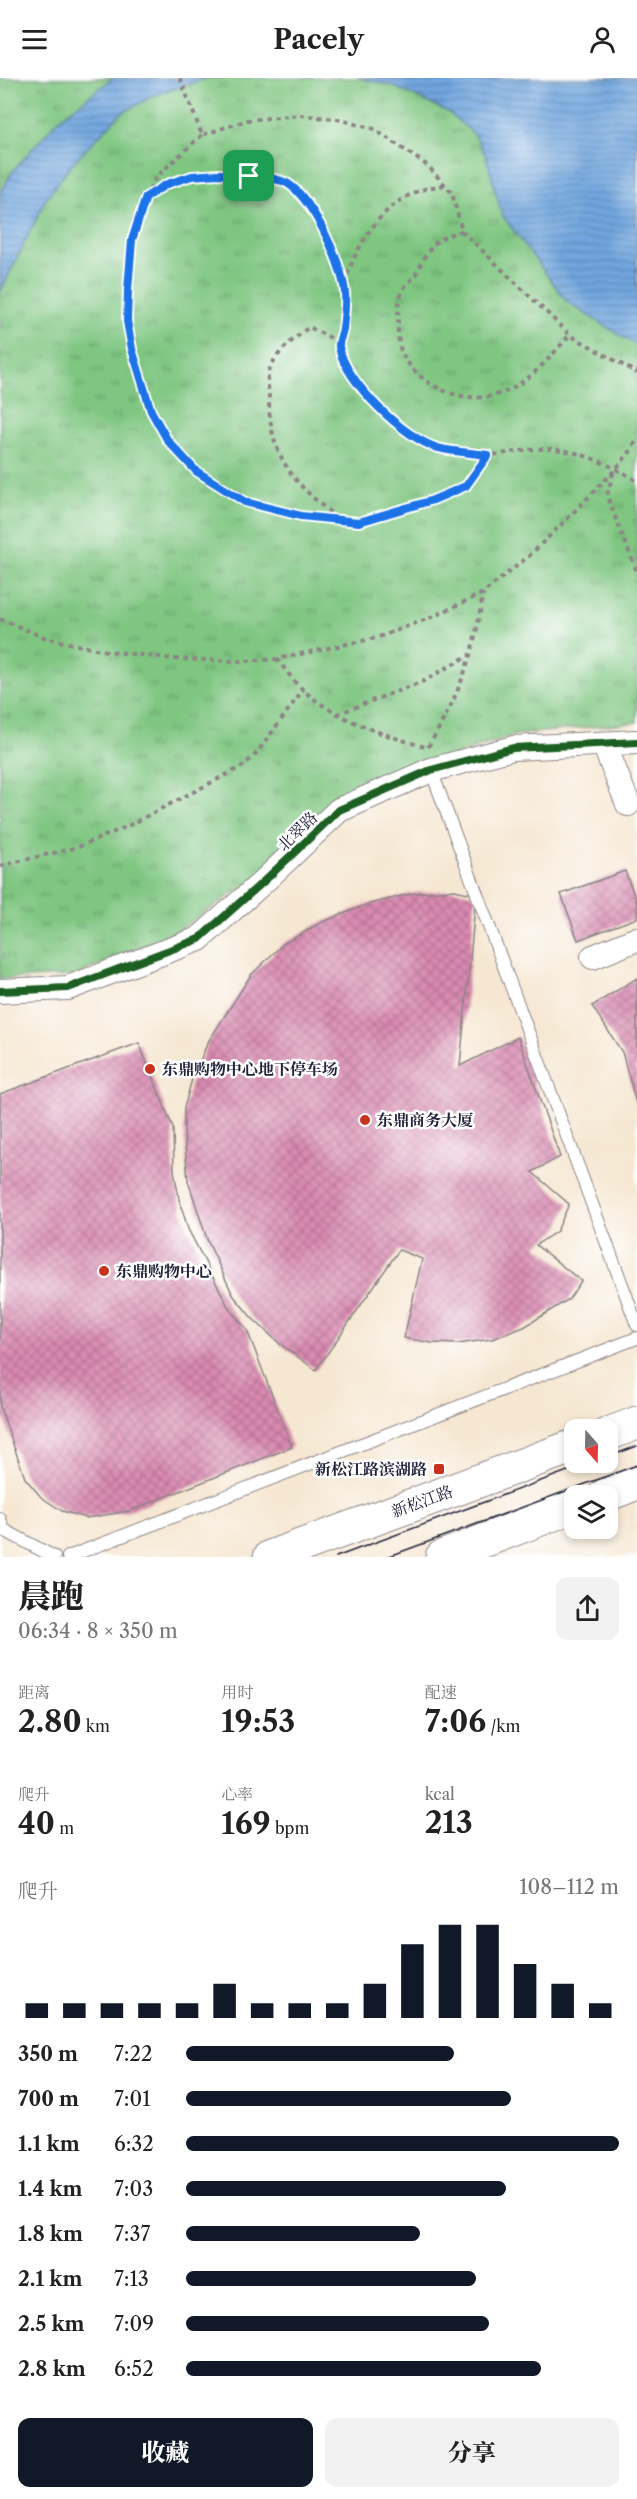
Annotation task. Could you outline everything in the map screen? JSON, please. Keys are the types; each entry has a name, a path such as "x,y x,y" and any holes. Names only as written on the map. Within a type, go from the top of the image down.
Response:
{"main road":[{"path":"618,1430 637,1423"},
{"name":"新松江路","path":"270,1557 564,1450"},
{"path":"618,1490 637,1483"},
{"path":"442,1557 492,1543 564,1511"}],"street":[{"name":"北翠路","path":"0,992 68,988 199,939 339,810 430,759 513,748 637,742"},
{"path":"604,744 628,804"},
{"path":"593,957 637,939"}],"lane":[{"path":"430,759 637,1325"},
{"path":"68,1557 637,1338"},
{"path":"0,1519 4,1530 54,1557"}],"path":[{"path":"180,78 202,135"},
{"path":"488,455 466,486 433,500 359,522 285,513 245,502 196,471 168,441 151,411 132,349 127,321 132,240 146,197 156,177 202,135 248,120 271,116 301,115 337,119 374,129 428,166 452,193 462,231 570,335 637,373"},
{"path":"146,197 167,184 192,176 218,174 284,182 313,214 331,243 342,270 346,296 338,346 353,378 378,409 417,438 437,448 488,455 548,449 583,456 637,481"},
{"path":"344,283 364,237 394,203 424,187 446,185"},
{"path":"462,231 441,236 426,255 416,276 403,288 398,308 401,352 427,383 467,397 491,396 510,390 536,372 570,335"},
{"path":"339,342 309,327 280,353 268,372 269,422 282,461 295,481 312,498 341,520"},
{"path":"0,619 46,638 100,650 174,659 240,661 277,659 376,638 432,618 483,593 529,556 614,470 630,452 637,439"},
{"path":"614,470 608,496 637,572"},
{"path":"277,659 303,690 336,714 430,759 463,682 478,625 483,593"},
{"path":"336,714 424,681 470,655"},
{"path":"0,866 78,847 126,827 243,766 256,754 303,690"}],"green space":[{"path":"0,78 637,78 637,722 515,735 387,778 248,884 175,932 75,976 0,979"}],"water":[{"path":"113,78 208,78 155,95 120,114 72,164 47,197 0,293 0,193 13,171 58,120"},
{"path":"359,78 637,78 637,346 567,302 502,215 486,156 474,134 448,112 393,86"}],"building":[{"path":"625,871 637,903 637,918 578,940 561,894"},
{"name":"东鼎商务大厦","path":"455,890 476,895 460,1066 518,1037 560,1157 532,1172 569,1204 557,1231 536,1245 581,1281 569,1299 524,1327 492,1339 458,1344 432,1343 404,1338 422,1259 399,1250 316,1370 280,1344 252,1318 233,1295 208,1242 188,1181 184,1108 192,1079 208,1042 251,975 283,944 320,923 366,905 414,893"},
{"path":"637,978 636,1103 622,1052 592,1006"},
{"name":"东鼎购物中心","path":"139,1043 173,1128 174,1171 188,1229 229,1308 247,1330 292,1447 129,1511 86,1518 62,1511 41,1497 25,1478 0,1407 0,1094"}],"tram line":[{"path":"618,1453 637,1446"},
{"path":"387,1557 637,1465"},
{"path":"336,1557 564,1472"}],"cycle path":[{"path":"0,991 68,988 199,939 339,810 431,770 513,748 637,742"}],"place":[{"name":"东鼎购物中心地下停车场","path":"150,1069"},
{"name":"东鼎商务大厦","path":"365,1120"},
{"name":"东鼎购物中心","path":"104,1271"},
{"name":"新松江路滨湖路","path":"439,1469"}],"route":[{"path":"218,174 249,176 284,182 299,195 331,243 342,270 346,296 343,329 338,346 353,378 364,394 378,409 417,438 437,448 488,455 466,486 433,500 359,522 301,516 245,502 231,495 196,471 168,441 151,411 132,349 127,321 132,240 146,197 167,184 192,176 218,174"}]}
